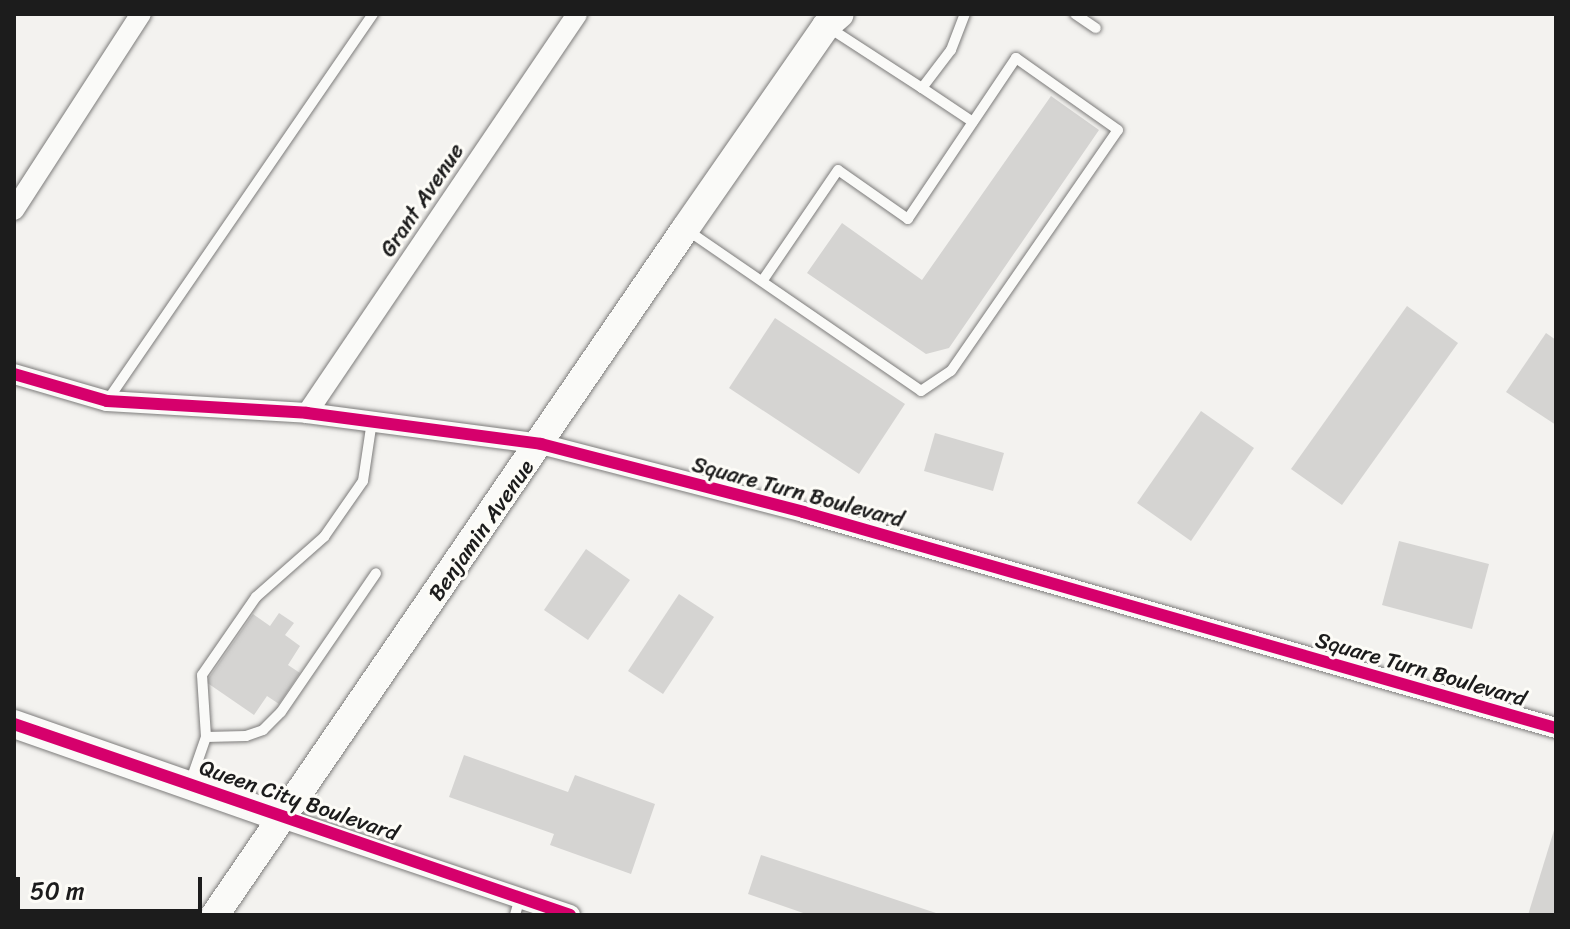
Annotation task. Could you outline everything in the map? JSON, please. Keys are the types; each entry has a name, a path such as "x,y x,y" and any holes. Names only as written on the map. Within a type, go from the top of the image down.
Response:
{"main road":[{"name":"Benjamin Avenue","path":"215,915 541,444 826,17"},
{"name":"Queen City Boulevard","path":"14,724 190,783 282,818"}],"street":[{"path":"14,210 141,14"},
{"name":"Grant Avenue","path":"307,413 577,14"},
{"name":"Square Turn Boulevard","path":"14,374 107,401 307,413 541,444 803,512 1556,728"},
{"name":"Queen City Boulevard","path":"282,818 518,906 570,915"}],"lane":[{"path":"107,401 373,14"},
{"path":"922,88 951,50 965,14"},
{"path":"1075,14 1096,28"},
{"path":"826,17 973,122"},
{"path":"685,229 921,391 951,371 1118,130 1016,58 908,219 838,170 763,280"},
{"path":"190,783 206,737 202,675 256,597 324,537 363,481 372,421"},
{"path":"206,737 246,736 263,730 281,712 376,573"}],"building":[{"path":"1051,96 1099,130 949,348 926,354 807,273 842,223 922,280"},
{"path":"1407,306 1458,343 1342,505 1291,469"},
{"path":"775,318 905,404 859,474 729,388"},
{"path":"1546,333 1556,340 1556,425 1506,392"},
{"path":"1201,411 1254,448 1191,541 1137,503"},
{"path":"935,433 1004,453 993,491 924,471"},
{"path":"1399,541 1489,564 1472,629 1382,605"},
{"path":"586,549 630,580 588,640 544,610"},
{"path":"679,594 714,617 663,694 628,671"},
{"path":"279,613 294,623 285,635 300,646 288,665 300,673 279,704 267,696 254,715 206,682 253,614 270,626"},
{"path":"464,755 568,792 575,775 655,804 631,874 550,845 554,834 449,797"},
{"path":"1555,827 1556,915 1528,915"},
{"path":"761,855 939,915 809,915 748,894"}],"cycle path":[{"path":"14,374 107,401 307,413 541,444 803,512 1556,728"},
{"path":"14,724 570,915"}]}
